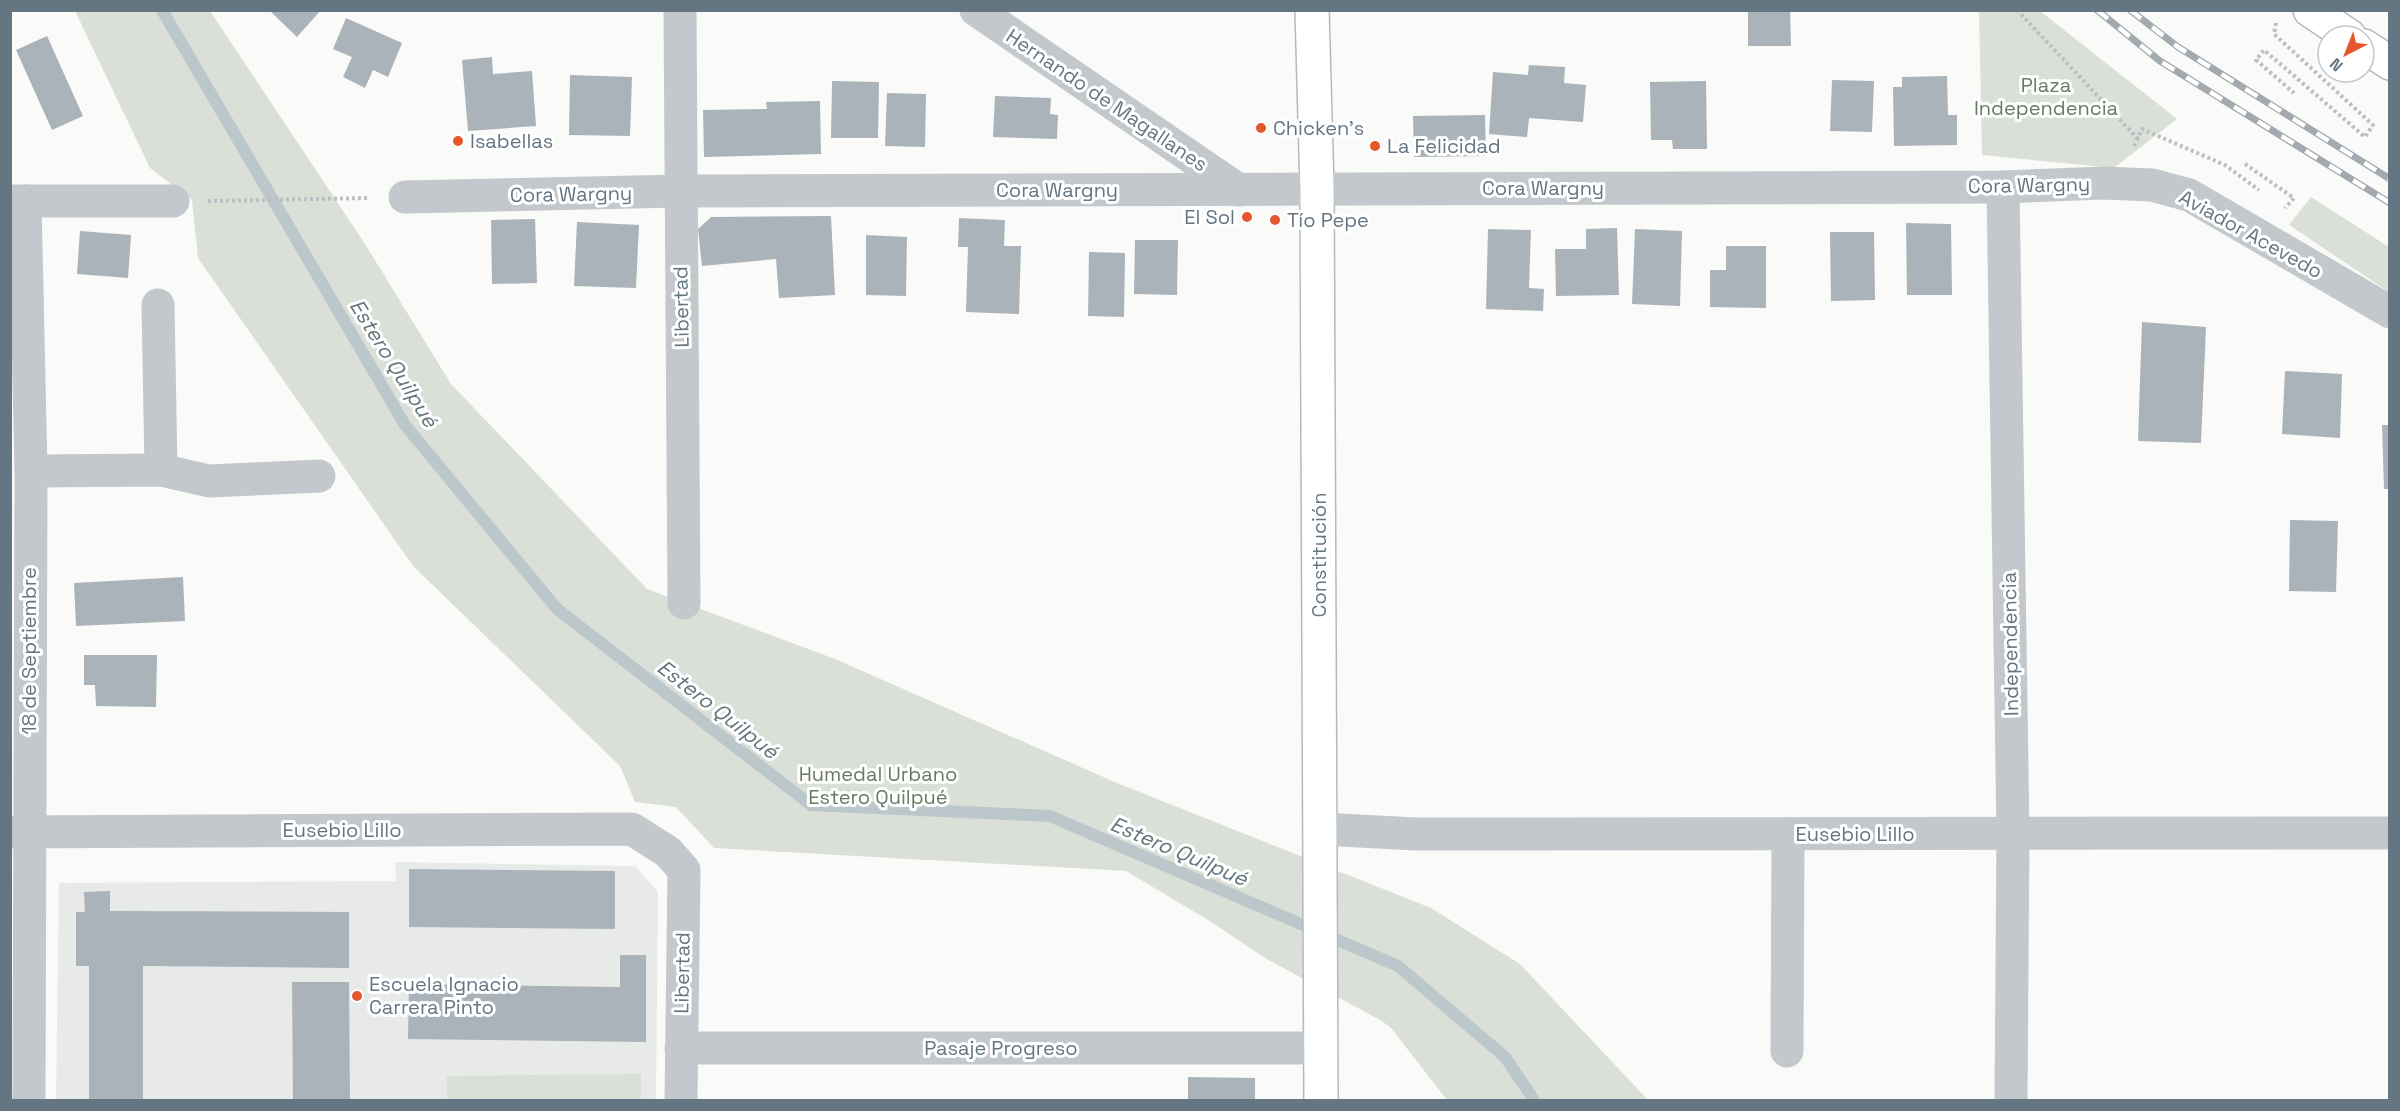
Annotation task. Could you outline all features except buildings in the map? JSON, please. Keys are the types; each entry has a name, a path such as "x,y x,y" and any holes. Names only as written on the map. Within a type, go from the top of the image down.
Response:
{"street":[{"name":"Libertad","path":"680,10 684,603"},
{"name":"Hernando de Magallanes","path":"976,10 1239,190"},
{"name":"Constitución","path":"1312,10 1317,189 1321,1101"},
{"path":"2310,10 2331,24"},
{"path":"2376,54 2390,63"},
{"name":"Cora Wargny","path":"405,197 680,191 2003,187 2104,183"},
{"name":"Aviador Acevedo","path":"2104,183 2152,185 2189,195 2390,312"},
{"name":"Independencia","path":"2003,187 2013,834 2011,1101"},
{"path":"18,201 173,201"},
{"name":"18 de Septiembre","path":"18,201 31,471 19,832 29,1101"},
{"path":"158,305 161,470"},
{"path":"31,471 161,470 209,481 319,476"},
{"name":"Eusebio Lillo","path":"19,832 632,829 668,852"},
{"name":"Eusebio Lillo","path":"1321,843 1416,834 2390,833"},
{"path":"1787,1051 1788,834"},
{"name":"Libertad","path":"668,852 684,870 681,1101"},
{"name":"Pasaje Progreso","path":"681,1048 1320,1048"}],"path":[{"path":"2017,10 2139,140"},
{"path":"2276,22 2274,34 2373,124 2366,137 2264,51 2256,60 2294,93"},
{"path":"173,201 405,197"}],"shaded area":[{"name":"Escuela Ignacio Carrera Pinto","path":"395,862 635,866 658,892 656,1100 56,1100 59,883 396,881"}],"green space":[{"name":"Humedal Urbano Estero Quilpué","path":"75,11 210,11 365,244 451,384 647,589 835,659 1117,783 1431,908 1520,964 1648,1100 1447,1100 1391,1028 1382,1021 1265,958 1213,923 1126,871 714,848 676,807 635,802 620,766 413,566 198,258 192,200 150,168"},
{"name":"Plaza Independencia","path":"1979,11 2040,11 2177,119 2114,168 1982,155"},
{"path":"2311,197 2389,247 2389,292 2289,225"},
{"path":"641,1074 641,1100 447,1100 447,1076"}],"waterway":[{"name":"Estero Quilpué","path":"162,10 405,425 557,609 811,805 1050,816 1398,966 1505,1057 1534,1100"}],"railway":[{"path":"2097,10 2160,61 2390,203"},
{"path":"2130,10 2178,47 2390,179"}],"place":[{"name":"Chicken's","path":"1261,128"},
{"name":"Isabellas","path":"458,141"},
{"name":"La Felicidad","path":"1375,146"},
{"name":"El Sol","path":"1247,217"},
{"name":"Tío Pepe","path":"1275,220"},
{"name":"Escuela Ignacio Carrera Pinto","path":"357,996"}]}
